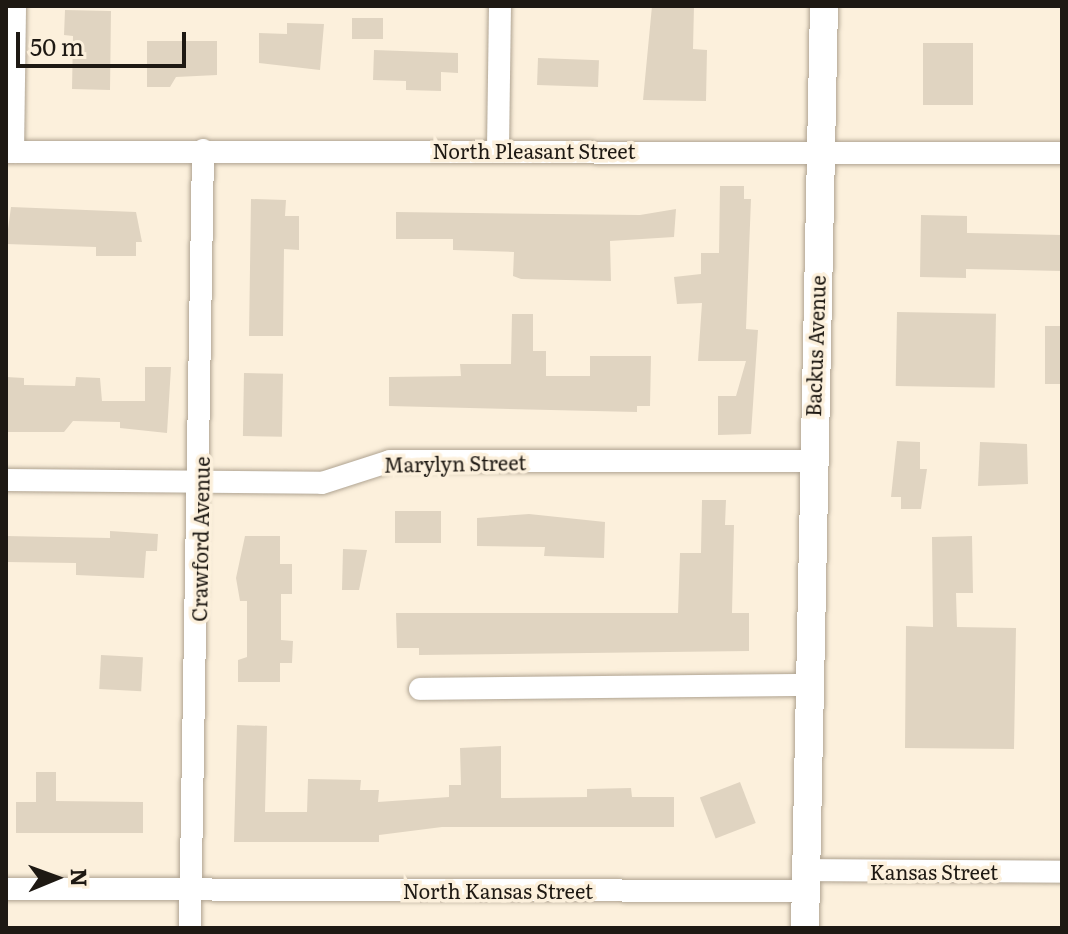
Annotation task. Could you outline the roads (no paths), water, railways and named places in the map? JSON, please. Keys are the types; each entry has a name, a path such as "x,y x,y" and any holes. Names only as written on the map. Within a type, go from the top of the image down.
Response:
{"street":[{"path":"9,152 15,6"},
{"path":"498,149 500,6"},
{"name":"Backus Avenue","path":"805,928 812,461 824,6"},
{"name":"North Pleasant Street","path":"9,152 498,149 1062,153"},
{"name":"Crawford Avenue","path":"190,928 201,482 203,150"},
{"name":"Marylyn Street","path":"6,480 322,483 390,461 812,461"},
{"path":"420,689 808,685"},
{"name":"Kansas Street","path":"805,880 1062,872"},
{"name":"North Kansas Street","path":"191,889 805,880"},
{"path":"6,889 191,889"}]}
